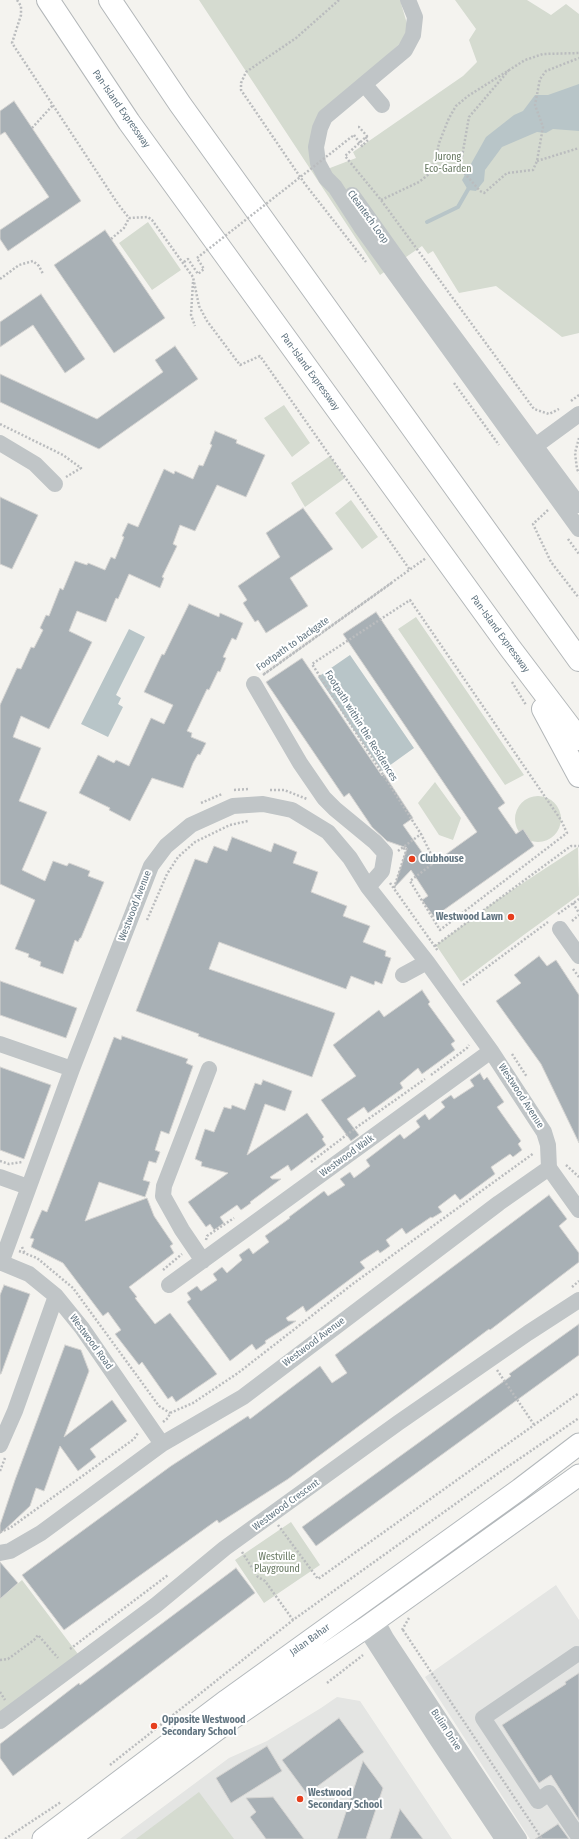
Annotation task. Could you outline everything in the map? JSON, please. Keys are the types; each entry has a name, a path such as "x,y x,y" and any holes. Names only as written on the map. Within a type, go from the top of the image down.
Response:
{"highway":[{"name":"Pan-Island Expressway","path":"48,0 129,122 510,648 579,739"},
{"path":"110,0 185,110 579,660"},
{"path":"510,648 579,776"}],"main road":[{"name":"Jalan Bahar","path":"42,1839 227,1700 579,1444"},
{"name":"Jalan Bahar","path":"69,1839 233,1718 370,1624 539,1505 579,1475"},
{"path":"520,1488 517,1500 521,1507 529,1508 539,1505"}],"street":[{"path":"382,105 364,84 405,50 413,35 415,17 408,0"},
{"name":"Cleantech Loop","path":"364,84 325,117 320,128 316,147 318,163 326,178 335,187 344,183 530,449 579,505"},
{"path":"530,449 575,417"},
{"path":"0,443 34,464 55,484"},
{"name":"Cleantech Loop","path":"530,449 558,502 579,529"},
{"path":"254,684 300,763 324,798 385,853 383,867 368,887"},
{"name":"Westwood Avenue","path":"0,1263 72,1069 151,866 166,846 191,825 233,806 263,804 292,810 328,832 350,858 368,887 427,962 491,1051 544,1132 548,1145 549,1168 499,1203 243,1397 162,1444 41,1533 10,1551 0,1553"},
{"path":"564,926 579,956"},
{"path":"403,975 427,962"},
{"path":"0,1044 72,1069"},
{"name":"Westwood Walk","path":"169,1285 491,1051"},
{"path":"203,1261 182,1230 163,1196 164,1186 208,1069"},
{"path":"549,1168 579,1210"},
{"path":"0,1177 28,1187"},
{"name":"Westwood Road","path":"0,1263 29,1274 56,1296 82,1328 162,1444"},
{"path":"0,1445 15,1410 56,1296"},
{"name":"Westwood Crescent","path":"0,1720 156,1605 225,1548 398,1423 528,1333 579,1300"},
{"name":"Bulim Drive","path":"370,1624 436,1740 503,1839"},
{"name":"Bulim Drive","path":"370,1624 386,1638 519,1839"},
{"path":"577,1654 482,1718 538,1801 549,1793 579,1838"}],"path":[{"path":"17,0 22,6 21,15 12,42 129,218"},
{"path":"381,200 419,182 429,174 436,159 439,143 449,118 456,106 525,60 543,54 579,53"},
{"path":"509,70 469,117 460,168 480,191 484,193 507,173 533,170 537,161 543,127 534,106 540,79 546,71 579,58"},
{"path":"32,128 53,105"},
{"path":"184,262 188,259 198,274 204,269 197,258 354,135 358,140 362,146 368,140 365,136 358,127 359,127 367,136 361,141 356,146 345,156 381,200 534,409 549,414 561,408 575,417"},
{"path":"537,161 579,148"},
{"path":"111,239 124,228 129,218"},
{"path":"129,218 148,218 152,220 184,262 193,277 198,306 207,321 240,365 260,356 410,570"},
{"path":"0,279 19,265 33,261 39,266 43,274"},
{"path":"193,277 191,315 195,326"},
{"path":"0,424 63,455 81,468 55,484"},
{"path":"579,438 575,453 579,473"},
{"path":"558,502 533,524 551,562 579,598"},
{"name":"Footpath to backgate","path":"393,582 258,678 430,555"},
{"name":"Footpath within the Residences","path":"410,600 561,820 567,833 440,930 410,880 435,862 421,834 312,664 410,600"},
{"path":"233,791 239,789 254,789"},
{"path":"269,790 284,790 308,799 314,803"},
{"path":"196,806 214,796 227,793"},
{"path":"145,925 167,874 178,857 195,842 230,825 249,820"},
{"path":"421,834 383,867 443,957"},
{"path":"435,946 571,846 579,846"},
{"path":"459,979 463,985 579,899"},
{"path":"564,926 579,914 573,904"},
{"path":"0,1532 10,1528 134,1439 137,1433 144,1434 168,1418 170,1413 193,1403 238,1373 354,1283 534,1153 537,1149"},
{"path":"0,1161 9,1164 21,1163 27,1159"},
{"path":"201,1234 207,1236"},
{"path":"21,1245 25,1254"},
{"path":"497,1370 535,1426"},
{"path":"278,1525 318,1579 535,1426 579,1393"},
{"path":"105,1769 293,1620 500,1472 579,1418"},
{"path":"241,1551 258,1577 265,1581 293,1620"},
{"path":"403,1630 405,1636 447,1695 542,1839"},
{"path":"0,1661 8,1659 34,1640 38,1635 58,1658"},
{"path":"327,1683 363,1656"},
{"path":"0,1692 5,1700"},
{"path":"5,1839 68,1798"}],"shaded area":[{"path":"579,84 579,131 553,129 546,133 537,132 502,147 485,170 484,181 476,191 468,190 462,180 486,137 514,115 523,111 535,95 548,95"},
{"path":"129,629 145,637 116,695 121,698 118,704 123,707 108,737 81,724"},
{"path":"350,655 414,748 382,771 318,677"},
{"path":"556,1585 579,1620 579,1839 530,1839 425,1677"},
{"name":"Westwood Secondary School","path":"337,1697 360,1701 452,1839 120,1839 229,1758 267,1741"}],"green space":[{"name":"Jurong Eco-Garden","path":"199,0 400,0 408,27 404,40 319,117 317,173 356,158 353,152 463,76 477,62 469,40 476,29 455,0 527,0 551,15 566,4 579,14 579,333 562,337 496,286 459,293 433,251 428,254 422,246 380,275"},
{"path":"148,222 181,270 152,290 119,243"},
{"path":"284,405 310,443 292,457 264,418"},
{"path":"330,456 345,478 305,507 291,483"},
{"path":"351,500 378,537 362,549 335,513"},
{"path":"416,617 524,775 505,785 398,629"},
{"path":"435,782 461,818 453,840 439,835 418,803"},
{"path":"538,796 551,800 557,806 561,819 557,832 551,838 538,842 525,838 519,832 515,819 519,806 525,800"},
{"name":"Westwood Lawn","path":"578,847 579,895 461,982 436,945 497,900"},
{"name":"Westville Playground","path":"291,1522 320,1565 264,1603 235,1560"},
{"path":"22,1580 81,1658 0,1720 0,1599"},
{"path":"199,1792 234,1839 136,1839"}],"building":[{"path":"14,101 81,201 8,251 0,239 0,230 49,197 5,132 0,135 0,111"},
{"path":"105,230 165,318 114,353 54,265"},
{"path":"41,294 85,359 65,373 33,325 0,347 0,322"},
{"path":"175,346 198,379 99,449 0,402 0,374 97,419 163,372 155,360"},
{"path":"215,431 237,440 236,443 265,455 246,497 217,485 195,531 180,525 173,544 177,546 162,577 164,578 160,588 129,574 118,599 116,598 106,622 77,611 69,631 92,642 49,729 21,716 13,737 41,748 19,801 47,812 22,870 45,881 53,861 67,866 69,863 90,871 88,876 104,882 81,938 78,942 75,940 63,974 40,966 41,962 28,957 29,954 15,949 35,900 0,884 0,705 17,668 21,669 31,647 34,648 43,630 40,628 46,615 49,616 60,588 63,590 75,561 87,565 88,563 105,570 111,557 115,559 124,537 122,536 128,523 138,527 164,469 174,474 175,471 193,479 199,465 203,466 212,445 210,444"},
{"path":"0,497 38,515 12,569 0,564"},
{"path":"303,508 333,549 290,578 308,606 266,633 258,620 255,622 243,603 247,600 238,586 280,557 266,533"},
{"path":"189,604 219,617 220,613 243,623 236,640 232,638 223,657 226,658 220,672 218,671 209,690 207,689 187,731 192,733 191,737 206,743 200,755 198,754 193,763 183,788 152,778 130,821 109,810 110,808 79,793 98,755 114,763 116,760 129,766 151,718 164,724 173,705 144,692 162,654 164,655"},
{"path":"376,612 505,803 498,808 516,834 523,829 534,846 434,917 422,900 428,896 411,870 394,888 407,848 387,841 372,827 349,793 344,797 266,682 302,658 382,776 384,774 413,818 403,825 431,865 477,832 343,634"},
{"path":"232,837 271,852 274,843 297,852 293,863 318,872 311,892 347,906 343,916 370,926 363,942 386,951 385,956 391,958 382,984 375,981 374,985 351,976 346,989 219,942 209,969 335,1013 312,1077 198,1036 199,1034 136,1011 195,859 207,863 214,846 227,851"},
{"path":"539,956 547,966 556,960 579,995 579,1143 541,1064 496,1001 521,983 514,975"},
{"path":"0,981 77,1008 66,1038 0,1015"},
{"path":"422,990 430,1002 428,1004 455,1041 451,1044 455,1050 422,1074 418,1068 400,1083 403,1088 368,1113 364,1107 347,1119 359,1135 351,1141 321,1100 356,1076 333,1045 379,1010 384,1017"},
{"path":"122,1036 188,1059 186,1063 193,1066 169,1134 161,1131 155,1150 160,1152 156,1163 149,1161 143,1180 150,1182 145,1197 99,1182 85,1221 147,1198 154,1216 173,1244 170,1246 174,1253 129,1287 137,1297 135,1298 155,1324 170,1313 217,1374 176,1402 172,1396 168,1399 142,1362 139,1365 115,1334 121,1330 108,1312 103,1316 63,1263 31,1247 34,1239 30,1238 42,1210 47,1212 114,1037 121,1040"},
{"path":"0,1067 51,1085 24,1159 0,1150"},
{"path":"480,1073 484,1080 487,1077 504,1102 497,1107 521,1141 518,1144 522,1150 513,1157 510,1154 491,1167 495,1174 460,1200 455,1194 438,1207 442,1212 432,1218 431,1217 406,1234 402,1228 386,1240 390,1246 380,1253 378,1250 360,1262 365,1268 306,1312 303,1306 286,1318 288,1321 296,1321 265,1341 266,1343 256,1350 252,1344 230,1361 187,1302 191,1299 187,1293 197,1286 201,1291 217,1280 213,1274 222,1267 227,1273 242,1260 239,1255 249,1248 253,1254 269,1242 265,1236 324,1191 328,1196 345,1185 340,1179 350,1172 354,1178 370,1166 366,1160 400,1134 404,1139 420,1127 416,1121 425,1114 429,1120 445,1107 441,1102 451,1095 454,1099 474,1086 470,1080"},
{"path":"263,1080 292,1091 285,1111 265,1104 247,1155 307,1113 324,1137 322,1139 326,1145 291,1171 288,1165 270,1177 272,1179 281,1179 241,1210 237,1205 220,1217 224,1223 214,1230 210,1224 206,1227 188,1202 228,1173 201,1166 202,1162 195,1159 205,1129 214,1132 224,1107 231,1109 232,1105 245,1110 255,1083 261,1085"},
{"path":"549,1195 567,1219 559,1226 579,1253 579,1262 490,1330 489,1329 288,1479 219,1523 217,1520 64,1630 22,1575 171,1466 248,1416 250,1419 320,1366 332,1383 347,1373 335,1355"},
{"path":"4,1285 30,1294 0,1374 0,1295"},
{"path":"579,1324 579,1355 316,1546 302,1527 511,1376 509,1374"},
{"path":"65,1345 81,1350 89,1371 64,1437 112,1400 127,1421 90,1449 96,1457 78,1471 60,1446 44,1491 36,1488 30,1506 0,1534 0,1525 15,1480"},
{"path":"0,1562 18,1583 0,1599"},
{"path":"236,1568 255,1593 13,1776 0,1758 0,1744 79,1683 80,1685"},
{"path":"579,1673 579,1820 551,1775 539,1783 502,1725 566,1684 565,1682"},
{"path":"339,1718 364,1752 307,1794 282,1760"},
{"path":"267,1746 282,1771 231,1803 216,1778"},
{"path":"363,1761 383,1788 366,1839 337,1839"},
{"path":"273,1797 304,1839 266,1839 250,1817 256,1812 246,1798"},
{"path":"400,1809 423,1839 390,1839"},
{"path":"558,1824 569,1839 535,1839"}],"waterway":[{"path":"427,222 458,207 470,186"}],"place":[{"name":"Clubhouse","path":"412,859"},
{"name":"Westwood Lawn","path":"511,917"},
{"name":"Opposite Westwood Secondary School","path":"154,1726"},
{"name":"Westwood Secondary School","path":"300,1799"}]}
